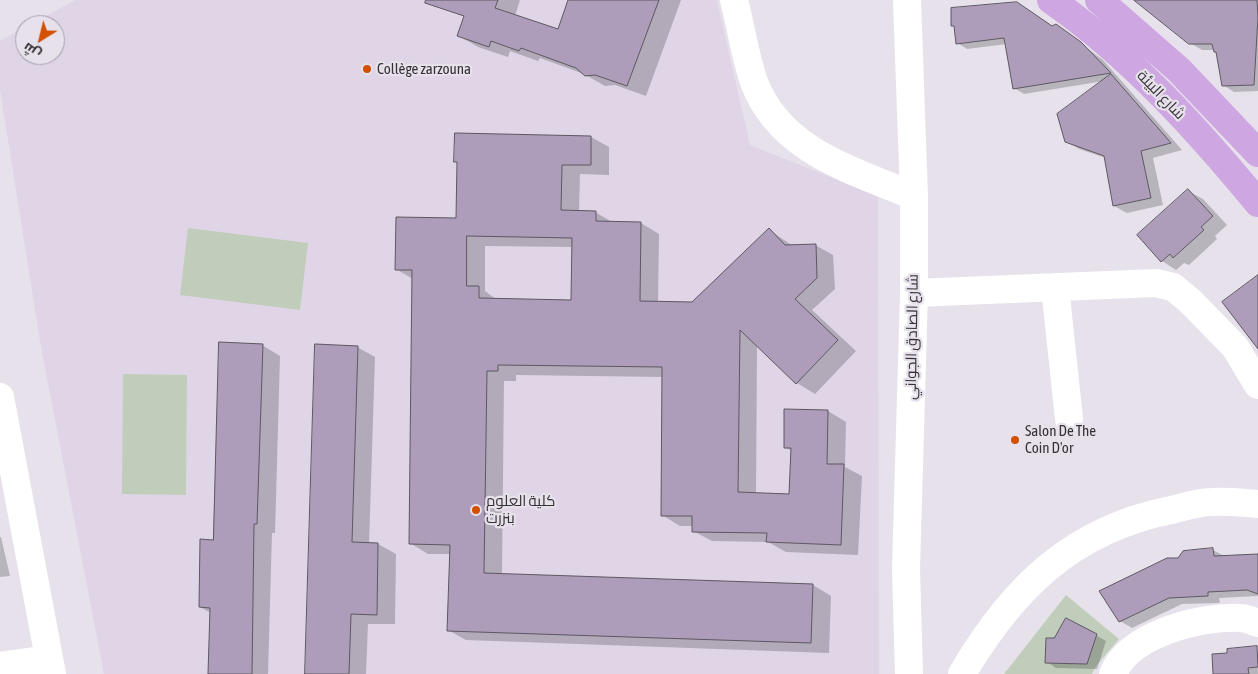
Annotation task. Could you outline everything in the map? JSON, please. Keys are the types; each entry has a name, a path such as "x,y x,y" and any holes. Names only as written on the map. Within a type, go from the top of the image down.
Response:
{"main road":[{"name":"شارع البيئة","path":"1051,0 1088,26 1158,89 1258,203"},
{"name":"شارع البيئة","path":"1099,0 1178,70 1258,148"}],"street":[{"path":"734,0 754,82 776,120 795,139 818,156 914,196"},
{"name":"شارع الصادق الجواني","path":"907,0 914,196 914,293 906,569 909,674"},
{"path":"914,293 1156,283 1173,287 1235,347 1258,384"},
{"path":"1056,287 1070,419"},
{"path":"0,398 7,465 51,667 0,666"},
{"path":"962,674 983,639 1014,599 1050,565 1094,536 1147,515 1211,502 1258,504"},
{"path":"1113,674 1116,667 1145,639 1191,622 1241,618 1258,623"}],"shaded area":[{"name":"كلية العلوم بنزرت","path":"75,0 717,0 750,145 878,196 879,674 104,674 41,347 0,90 0,41 15,33 15,65 65,65 65,15 48,15"}],"green space":[{"path":"188,228 308,243 300,310 180,295"},
{"path":"123,374 187,375 186,495 122,494"},
{"path":"1066,595 1119,639 1096,666 1092,674 1004,674"}],"building":[{"path":"426,0 498,0 495,8 558,29 568,0 659,0 627,86 595,75 585,76 576,68 521,48 519,51 491,41 489,47 457,36 464,16 425,3"},
{"path":"1134,0 1257,0 1258,17 1254,85 1222,86 1216,52 1214,52 1212,44 1189,44"},
{"path":"1017,2 1052,26 1056,24 1081,42 1111,73 1013,89 1004,38 956,44 954,26 951,26 951,8"},
{"path":"1111,74 1171,143 1141,151 1151,198 1113,206 1104,156 1065,142 1057,114"},
{"path":"455,133 591,136 591,165 562,165 561,210 596,211 596,221 641,222 640,301 692,302 769,228 785,245 816,244 817,278 795,299 838,340 796,384 740,330 738,492 789,494 791,448 784,448 784,409 828,410 827,464 844,464 841,545 766,542 767,533 692,532 692,516 661,516 662,367 498,365 498,371 487,371 484,573 813,584 811,643 447,631 450,545 409,544 412,270 395,270 396,217 456,218 457,162 454,162","holes":["467,236 572,238 571,300 479,298 479,286 467,286"]},
{"path":"1188,189 1213,216 1201,227 1204,230 1173,258 1170,254 1161,262 1137,235"},
{"path":"1258,275 1258,349 1222,302"},
{"path":"219,342 263,344 257,524 254,524 252,674 208,674 210,608 199,607 200,539 213,540"},
{"path":"315,344 358,346 352,542 378,543 377,615 351,614 349,674 305,674"},
{"path":"1213,548 1214,556 1258,554 1258,594 1247,590 1208,592 1208,596 1169,598 1119,622 1099,591 1167,558 1178,558 1183,551"},
{"path":"1066,618 1097,634 1087,664 1045,663 1046,638 1054,638"},
{"path":"1257,646 1258,667 1248,668 1249,674 1213,674 1212,654 1227,653 1227,649"}],"place":[{"name":"Collège zarzouna","path":"367,69"},
{"name":"Salon De The Coin D'or","path":"1015,440"},
{"name":"كلية العلوم بنزرت","path":"476,510"}]}
